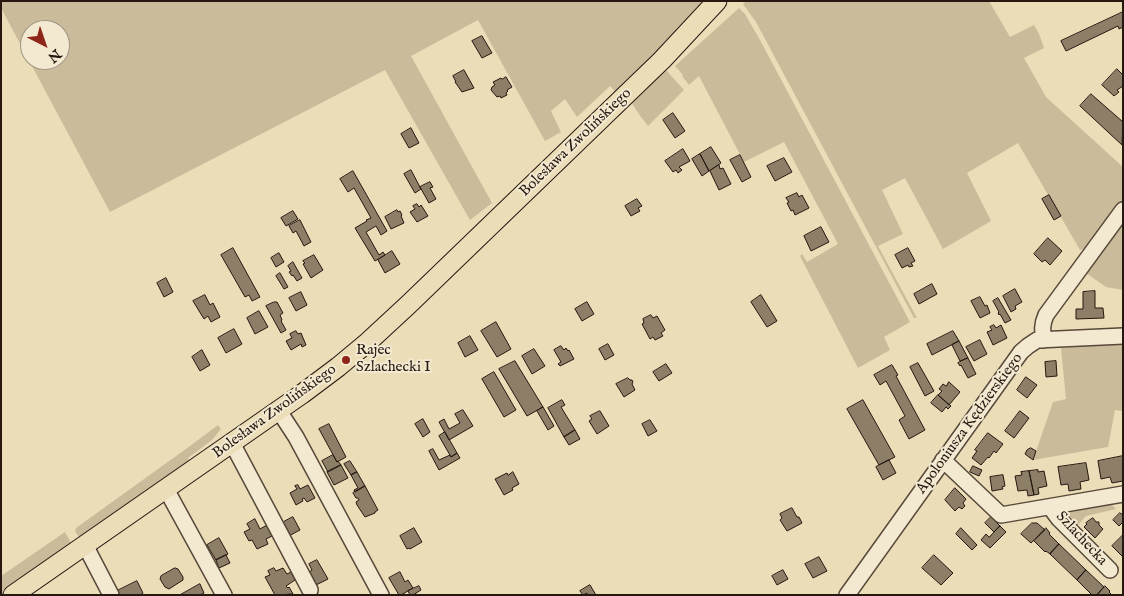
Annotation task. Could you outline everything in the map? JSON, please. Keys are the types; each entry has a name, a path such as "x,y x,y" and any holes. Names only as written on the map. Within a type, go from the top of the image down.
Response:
{"main road":[{"name":"Bolesława Zwolińskiego","path":"666,57 717,1"},
{"name":"Bolesława Zwolińskiego","path":"13,595 278,411 338,367 382,329 666,57 732,1"}],"street":[{"path":"1123,210 1046,315 1042,324 1044,340 1123,336"},
{"name":"Apoloniusza Kędzierskiego","path":"847,595 1021,352 1037,340 1044,340"},
{"path":"278,411 296,437 381,595"},
{"path":"232,443 310,590"},
{"name":"Szlachecka","path":"943,460 1001,515 1123,494"},
{"path":"166,489 224,595"},
{"name":"Szlachecka","path":"1053,507 1059,519 1110,570"},
{"path":"85,545 111,595"}],"shaded area":[{"path":"1,1 711,1 618,94 610,86 577,117 565,99 551,111 561,132 545,141 478,20 411,56 492,203 470,220 385,70 110,212 34,70 70,70 70,20 20,20 20,44 1,8"},
{"path":"746,1 989,1 1010,37 1034,25 1044,48 1024,58 1046,97 1123,167 1123,203 1090,246 1080,250 1018,143 967,173 991,221 943,249 905,178 882,190 903,234 878,246 917,318 914,318 756,22 743,4"},
{"path":"739,8 745,14 760,40 910,322 884,337 890,350 858,368 800,256 802,254 807,262 838,244 784,142 744,162 699,76 689,85 675,66"},
{"path":"665,69 684,90 648,126 631,102"},
{"path":"1123,220 1123,290 1106,287 1086,273"},
{"path":"1123,343 1123,405 1122,411 1115,410 1108,447 1033,460 1053,402 1066,399 1061,348"},
{"path":"218,425 221,429 212,440 188,458 189,461 79,537 75,531 76,528"},
{"path":"1111,504 1116,509 1086,516 1077,526 1067,517 1070,512"},
{"path":"65,532 71,543 69,548 1,595 1,576"}],"building":[{"path":"1123,12 1123,27 1119,29 1118,26 1066,51 1061,41"},
{"path":"482,36 492,53 482,58 472,41"},
{"path":"1117,69 1123,75 1123,86 1117,90 1119,92 1114,96 1102,85"},
{"path":"464,70 474,88 462,92 453,76"},
{"path":"506,77 512,87 507,90 507,95 501,98 500,96 497,97 491,90 495,85 493,82"},
{"path":"1091,94 1123,122 1122,145 1080,106"},
{"path":"673,113 685,131 675,138 663,120"},
{"path":"411,128 419,143 409,148 401,134"},
{"path":"711,147 721,163 709,171 700,154"},
{"path":"683,149 690,161 679,167 682,170 678,173 676,170 673,172 665,161"},
{"path":"700,154 709,171 702,176 692,159"},
{"path":"740,155 751,177 742,182 730,160"},
{"path":"784,158 792,172 775,181 767,166"},
{"path":"719,165 720,169 723,168 731,184 719,190 710,171"},
{"path":"411,170 421,189 415,193 404,174"},
{"path":"353,171 387,231 381,235 376,226 366,232 379,255 383,252 385,255 375,261 355,228 371,218 354,188 348,192 340,179"},
{"path":"430,182 433,187 430,188 436,199 429,203 420,187"},
{"path":"797,193 799,197 802,195 809,208 795,215 793,210 791,211 786,198"},
{"path":"1049,195 1061,216 1054,220 1042,199"},
{"path":"637,199 642,206 638,208 640,211 631,216 625,206"},
{"path":"417,204 419,207 421,205 428,216 417,222 410,212 415,209 413,206"},
{"path":"397,210 398,212 400,211 404,223 391,229 385,217"},
{"path":"293,211 298,219 286,226 281,218"},
{"path":"300,220 311,242 304,246 296,231 293,233 289,226"},
{"path":"821,227 829,242 811,251 804,236"},
{"path":"1048,238 1062,251 1050,265 1045,260 1042,262 1034,254"},
{"path":"233,248 260,297 252,301 249,295 245,297 221,255"},
{"path":"908,248 915,261 911,263 913,266 909,267 908,265 902,268 895,255"},
{"path":"392,251 400,264 385,273 378,260"},
{"path":"279,253 284,262 276,267 271,258"},
{"path":"314,255 323,270 311,278 303,261"},
{"path":"293,262 302,278 297,281 289,272 291,271 288,266"},
{"path":"280,273 288,287 284,289 276,276"},
{"path":"166,278 173,292 164,297 157,283"},
{"path":"932,284 937,294 919,304 914,294"},
{"path":"1015,289 1022,302 1015,306 1016,309 1011,312 1003,296"},
{"path":"1095,291 1095,308 1103,308 1104,318 1076,319 1076,309 1083,309 1083,292"},
{"path":"301,292 307,305 296,311 289,298"},
{"path":"205,295 210,305 213,303 220,317 211,322 208,316 204,319 193,301"},
{"path":"761,295 777,321 767,327 751,302"},
{"path":"980,297 985,306 987,305 990,313 980,318 971,301"},
{"path":"998,298 1011,320 1005,323 993,301"},
{"path":"277,302 283,313 280,315 281,321 286,330 281,333 266,306"},
{"path":"587,302 594,314 582,321 575,309"},
{"path":"259,311 268,327 255,334 247,318"},
{"path":"651,315 653,318 657,316 665,330 661,333 663,336 655,340 653,337 650,339 642,324 644,323 643,319"},
{"path":"496,322 511,349 497,357 481,331"},
{"path":"994,325 996,328 1001,325 1007,338 993,345 987,332 992,330 990,327"},
{"path":"234,329 242,344 226,353 218,338"},
{"path":"296,331 298,334 301,333 306,345 302,347 301,344 291,350 286,341 292,338 290,334"},
{"path":"953,331 959,341 932,355 927,344"},
{"path":"470,336 478,350 465,357 458,343"},
{"path":"980,340 987,354 974,361 966,347"},
{"path":"959,341 968,358 960,361 952,345"},
{"path":"608,344 614,355 605,360 599,349"},
{"path":"561,346 564,350 566,348 569,350 574,359 560,366 558,364 561,362 554,350"},
{"path":"534,349 545,366 532,374 522,356"},
{"path":"202,350 210,365 200,371 192,357"},
{"path":"968,358 976,374 968,378 958,363"},
{"path":"515,361 543,407 527,416 499,369"},
{"path":"1056,361 1057,376 1046,377 1045,362"},
{"path":"918,363 934,391 925,396 910,367"},
{"path":"666,364 672,373 659,381 653,372"},
{"path":"892,365 925,430 909,439 899,420 905,416 886,381 880,385 874,375"},
{"path":"494,372 516,410 504,417 482,379"},
{"path":"1026,377 1037,385 1027,398 1017,390"},
{"path":"628,378 632,380 635,390 624,397 616,384"},
{"path":"949,382 960,392 949,405 938,395 942,391 939,389 943,384 946,386"},
{"path":"938,395 951,406 948,409 946,407 942,412 931,403"},
{"path":"562,400 565,405 561,407 575,430 564,437 548,408"},
{"path":"863,400 895,457 879,465 847,409"},
{"path":"543,407 554,426 548,430 537,411"},
{"path":"463,410 473,426 449,440 439,422 444,419 449,429 460,423 455,414"},
{"path":"600,411 609,426 597,434 589,421 592,419 590,416"},
{"path":"1020,411 1029,418 1014,438 1005,431"},
{"path":"423,419 430,432 423,437 415,424"},
{"path":"650,420 657,431 648,436 642,424"},
{"path":"329,424 346,457 337,462 319,429"},
{"path":"575,430 580,439 569,445 564,437"},
{"path":"445,432 457,453 451,457 439,436"},
{"path":"988,433 1003,444 996,453 994,451 981,465 972,458 977,451 975,450"},
{"path":"1031,448 1036,451 1033,460 1025,454"},
{"path":"433,449 439,460 450,455 451,457 457,453 460,458 439,470 429,451"},
{"path":"333,455 341,465 328,472 322,461"},
{"path":"1123,456 1123,481 1112,483 1110,477 1101,479 1098,461"},
{"path":"889,460 896,473 883,480 876,467"},
{"path":"350,461 357,472 351,475 344,464"},
{"path":"1086,463 1089,480 1080,482 1081,489 1069,491 1068,484 1061,485 1058,467"},
{"path":"341,465 348,478 334,485 327,472"},
{"path":"973,466 982,470 979,476 970,472"},
{"path":"1038,470 1038,472 1044,471 1047,486 1038,488 1039,494 1034,495 1029,471"},
{"path":"1029,471 1034,495 1028,496 1027,490 1018,491 1015,476 1022,475 1021,472"},
{"path":"357,472 365,486 355,492 354,490 358,488 351,475"},
{"path":"513,472 519,484 504,495 495,479"},
{"path":"1003,475 1005,486 1002,487 1003,489 992,491 990,477"},
{"path":"298,485 300,489 308,485 315,498 307,502 304,498 302,499 303,501 296,505 290,493 297,489 295,486"},
{"path":"365,486 378,510 365,517 357,505 358,498 353,493"},
{"path":"955,488 966,499 963,503 965,506 962,509 959,507 955,511 945,500"},
{"path":"792,508 802,523 787,531 780,520 782,518 780,514"},
{"path":"1120,513 1123,515 1123,522 1119,526 1113,520"},
{"path":"293,517 300,530 287,537 280,524"},
{"path":"991,517 1000,526 994,532 985,523"},
{"path":"1093,518 1096,522 1099,522 1103,529 1095,538 1084,527"},
{"path":"255,519 260,529 267,525 272,536 266,539 268,544 257,549 244,532 250,529 247,524"},
{"path":"1032,523 1037,523 1045,530 1031,543 1021,534"},
{"path":"1000,526 1006,532 990,548 981,540 986,534 989,537"},
{"path":"414,528 422,542 407,549 400,536"},
{"path":"961,528 977,545 972,550 956,534"},
{"path":"1046,528 1059,544 1050,554 1045,552 1034,541"},
{"path":"1123,535 1123,557 1112,546"},
{"path":"219,538 228,554 216,560 207,545"},
{"path":"1059,544 1086,570 1077,580 1050,554"},
{"path":"226,555 230,563 219,568 216,560"},
{"path":"934,555 953,573 941,585 922,568"},
{"path":"819,557 827,571 813,578 805,564"},
{"path":"317,560 328,579 314,586 308,573 312,570 309,564"},
{"path":"175,568 178,569 183,580 169,589 165,587 160,579 161,576"},
{"path":"274,568 276,571 283,568 287,574 291,572 295,580 286,586 289,587 293,594 275,595 265,577 270,575 268,571"},
{"path":"783,570 788,579 777,585 772,576"},
{"path":"1086,570 1104,587 1097,595 1092,595 1077,580"},
{"path":"400,572 405,582 408,580 413,588 399,595 389,578"},
{"path":"137,581 143,593 140,595 119,595 117,591"},
{"path":"200,584 204,593 200,595 180,595"},
{"path":"590,585 596,595 588,595 587,593 583,595 580,591"},
{"path":"419,586 421,590 410,595 408,591"},
{"path":"1105,586 1112,595 1097,595"}],"place":[{"name":"Rajec Szlachecki I","path":"346,360"}]}
